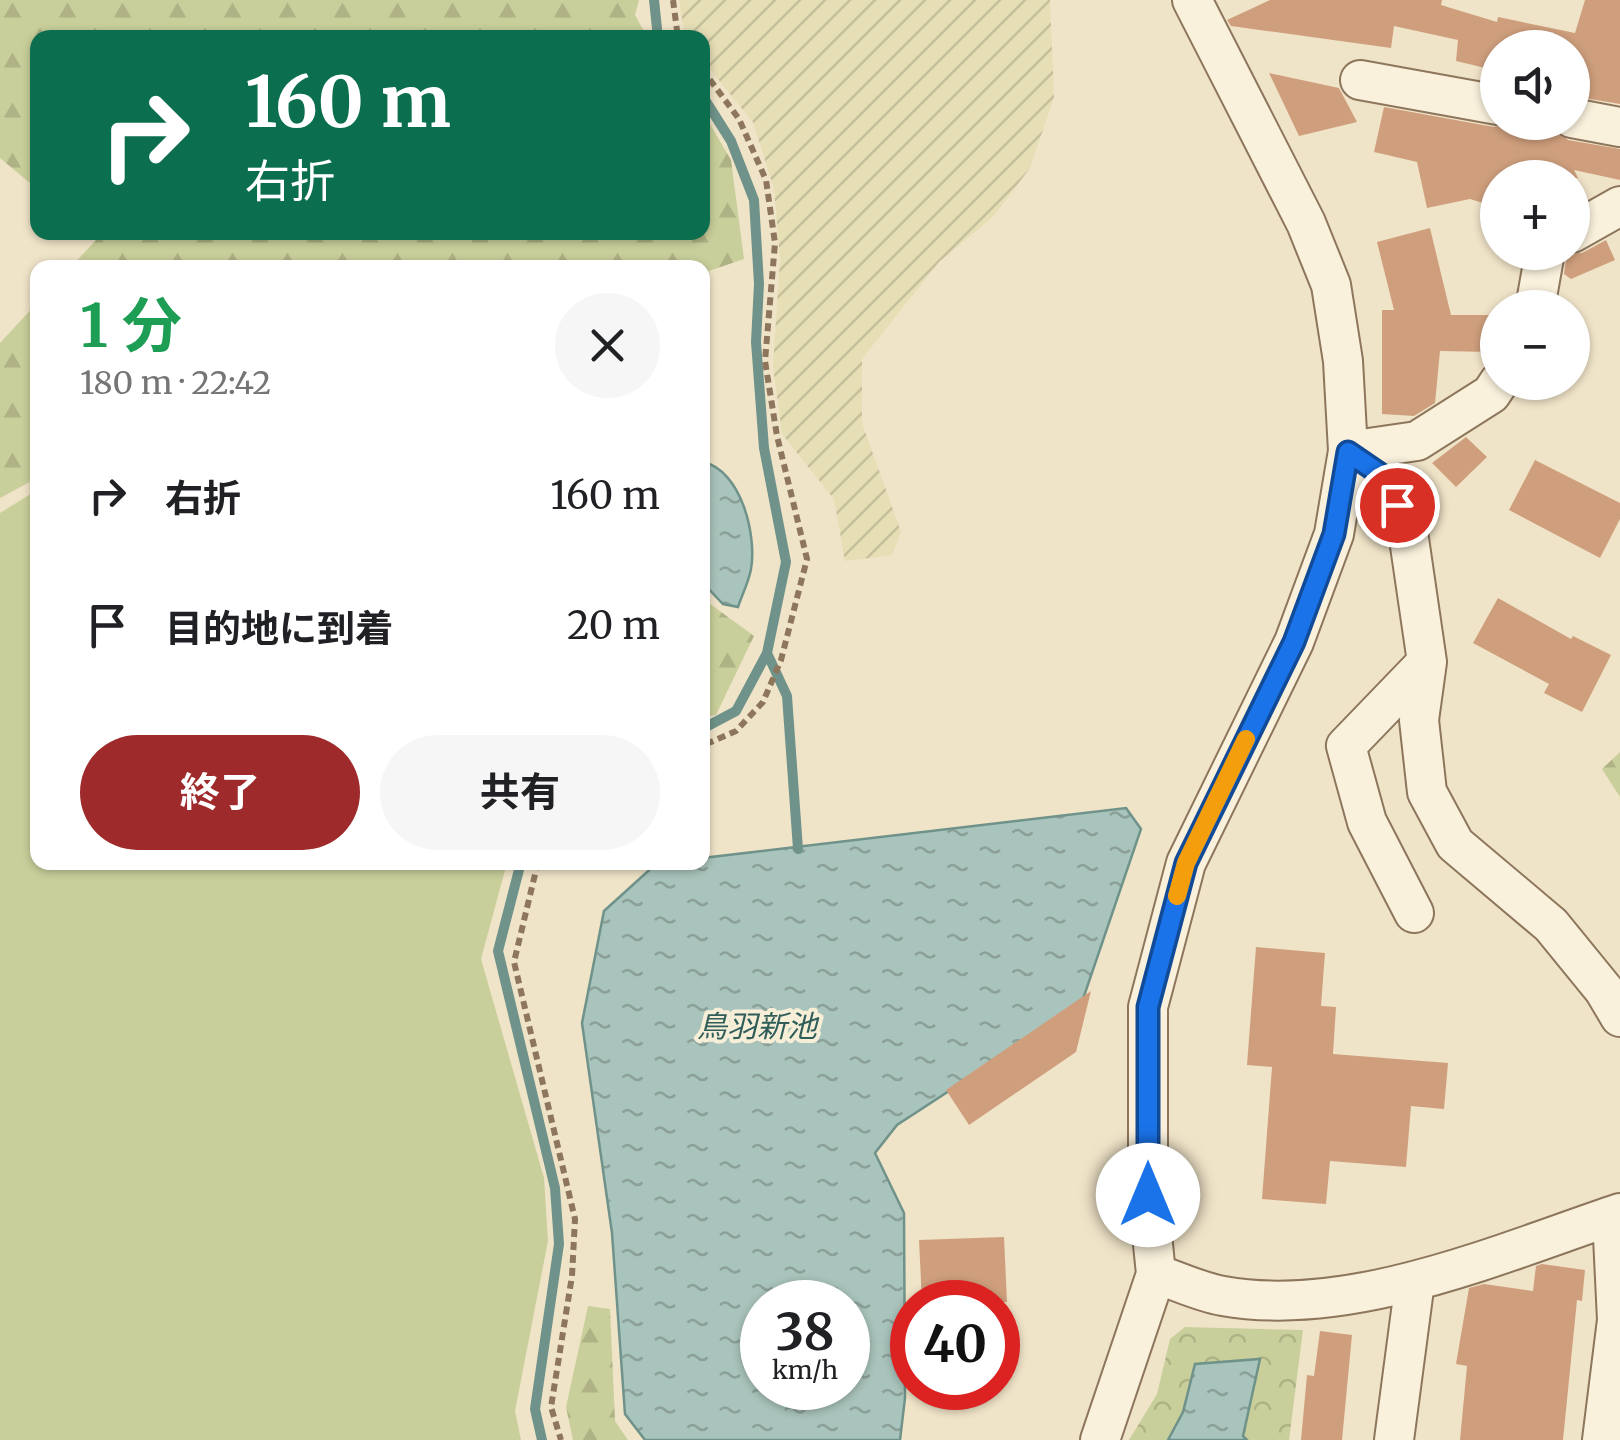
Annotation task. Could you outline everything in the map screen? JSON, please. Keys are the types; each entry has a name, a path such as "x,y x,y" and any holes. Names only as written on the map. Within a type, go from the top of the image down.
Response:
{"street":[{"path":"1100,1440 1156,1274 1148,1195 1148,1007 1186,863 1294,642 1334,534 1348,452 1344,361 1331,285 1306,223 1192,0"},
{"path":"1360,80 1480,102"},
{"path":"1590,121 1620,127"},
{"path":"1590,223 1620,206"},
{"path":"1348,452 1416,441 1481,400"},
{"path":"1348,452 1386,478 1408,532 1427,662 1421,738 1427,792 1455,844 1551,925 1604,990 1620,1017"},
{"path":"1414,913 1367,822 1346,746 1427,662"},
{"path":"1156,1274 1222,1296 1292,1300 1414,1281 1616,1215 1618,1320 1602,1440"},
{"path":"1394,1440 1414,1281"}],"path":[{"path":"673,0 677,30"},
{"path":"710,80 739,119 766,180 775,243 765,362 777,436 807,559 781,660 763,702 736,731 710,742"},
{"path":"536,870 514,962 575,1219 572,1276 552,1407 561,1440"}],"shaded area":[{"path":"679,0 1050,0 1054,97 1030,168 993,217 939,262 862,359 862,423 901,532 892,555 845,561 834,499 782,434 773,366 780,259 774,189 753,122 710,70 710,30 684,30"}],"green space":[{"path":"0,0 639,0 635,15 643,30 30,30 30,183 0,158"},
{"path":"710,124 731,160 744,259 710,271 710,260 77,260 96,240 710,240"},
{"path":"30,311 30,482 0,498 0,343"},
{"path":"30,494 30,870 505,870 481,959 544,1178 548,1241 515,1411 521,1440 0,1440 0,513"},
{"path":"710,604 754,636 716,715 710,716"},
{"path":"1620,752 1620,797 1602,769"},
{"path":"588,1306 610,1309 615,1421 628,1440 573,1440 566,1407"},
{"path":"1185,1327 1303,1330 1289,1440 1129,1440 1157,1394 1170,1339"}],"water":[{"path":"710,465 727,477 736,490 751,539 751,569 738,607 723,604 710,590"},
{"name":"鳥羽新池","path":"1126,808 1141,829 1081,1005 897,1125 875,1153 904,1213 904,1280 890,1280 890,1410 904,1410 900,1440 645,1440 625,1414 612,1233 582,1023 604,911 649,870 710,870 710,857"},
{"path":"1260,1359 1243,1436 1247,1440 1168,1440 1183,1412 1195,1364"}],"building":[{"path":"1270,0 1442,0 1441,5 1497,22 1498,17 1561,30 1480,30 1480,67 1456,61 1458,40 1394,26 1391,48 1231,26 1227,20"},
{"path":"1585,0 1620,0 1620,104 1590,99 1590,30 1576,30"},
{"path":"1269,73 1339,88 1357,122 1299,136"},
{"path":"1384,107 1480,124 1480,140 1568,140 1620,149 1620,180 1590,173 1590,160 1480,160 1480,202 1470,199 1427,208 1417,162 1374,152"},
{"path":"1430,228 1451,315 1480,315 1480,352 1440,351 1435,403 1414,416 1382,414 1382,310 1394,310 1377,242"},
{"path":"1606,240 1615,260 1571,279 1564,274 1565,270 1590,270 1590,249"},
{"path":"1466,437 1487,457 1456,487 1432,463"},
{"path":"1535,460 1620,503 1620,519 1600,558 1509,510"},
{"path":"1498,598 1571,639 1573,636 1611,655 1582,712 1544,693 1549,684 1473,643"},
{"path":"1256,947 1325,953 1321,1006 1336,1007 1333,1054 1448,1063 1444,1109 1411,1106 1406,1167 1330,1161 1326,1204 1262,1199 1272,1067 1247,1065"},
{"path":"1091,991 1076,1052 969,1125 946,1090"},
{"path":"1004,1237 1006,1280 921,1280 919,1240"},
{"path":"1536,1266 1585,1270 1582,1301 1577,1300 1563,1440 1460,1440 1467,1366 1456,1364 1469,1288 1484,1284 1533,1291"},
{"path":"1320,1331 1352,1335 1342,1440 1301,1440 1307,1375 1314,1376"}],"waterway":[{"path":"654,0 657,30"},
{"path":"710,108 731,141 754,200 759,284 756,342 764,448 786,562 767,653 736,711 710,725"},
{"path":"767,653 787,696 798,849"},
{"path":"519,870 498,951 555,1188 559,1244 535,1409 542,1440"}],"slow traffic":[{"path":"1177,896 1186,863 1246,739"}],"route":[{"path":"1148,1195 1148,1007 1186,863 1294,642 1334,534 1348,452 1386,478 1397,505"}]}
